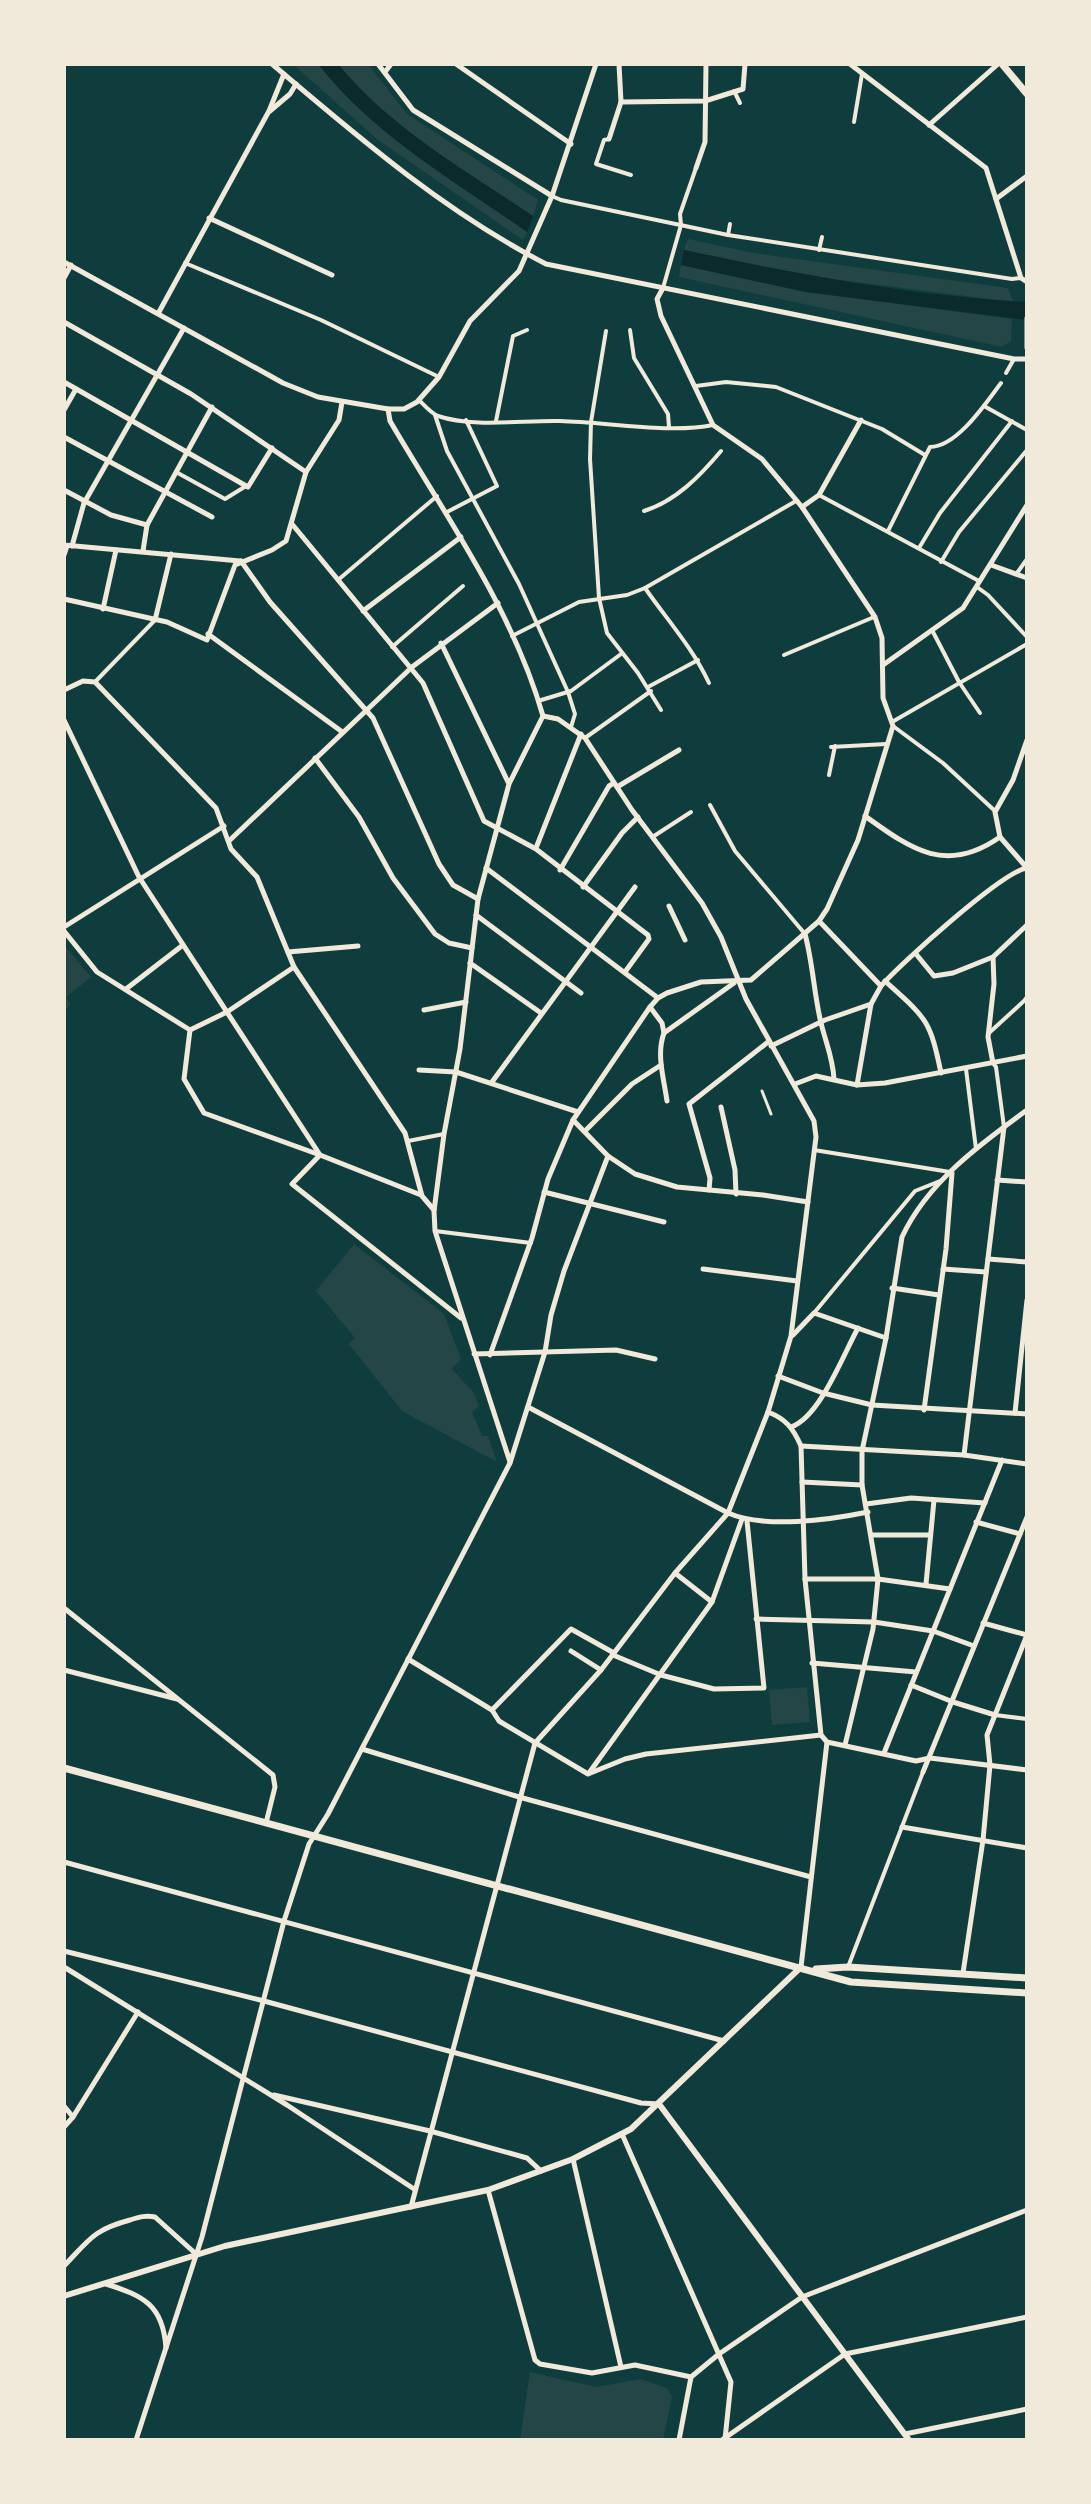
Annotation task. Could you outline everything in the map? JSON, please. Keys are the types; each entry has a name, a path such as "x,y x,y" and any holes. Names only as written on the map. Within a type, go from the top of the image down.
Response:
{"main road":[{"path":"1000,64 1027,94"},
{"path":"64,1768 851,1982 1027,1993"},
{"path":"805,1968 848,1967 1027,1978"}],"street":[{"path":"272,64 393,166 546,264 1014,359 1027,359"},
{"path":"378,64 413,110 552,196 728,235 1024,280 986,168 850,64"},
{"path":"385,72 391,64"},
{"path":"456,64 571,144"},
{"path":"64,262 283,383 318,397 404,409 419,400 439,377 470,321 519,271 552,196 596,64"},
{"path":"619,64 621,102 609,139 604,140 596,164 631,175"},
{"path":"706,64 705,142 680,214 681,225 657,299 661,316 713,425 762,459 802,507 875,617 882,638 883,698 892,724 943,763 995,812 1000,837 1027,868"},
{"path":"621,102 705,101 743,89 745,64"},
{"path":"929,125 1000,64"},
{"path":"159,312 269,111 284,74"},
{"path":"854,122 862,74"},
{"path":"269,111 290,94 296,84"},
{"path":"734,91 740,103"},
{"path":"996,199 1027,176"},
{"path":"209,218 332,275"},
{"path":"728,235 730,224"},
{"path":"819,250 822,237"},
{"path":"185,263 321,320 439,377"},
{"path":"64,278 71,265"},
{"path":"1026,346 1027,318"},
{"path":"64,322 212,407 306,472"},
{"path":"64,555 84,503 184,328"},
{"path":"496,421 513,336 527,330"},
{"path":"630,330 634,358 668,414 669,427"},
{"path":"606,331 591,422 590,459 599,598 607,633 661,710"},
{"path":"1006,373 1014,359"},
{"path":"64,382 246,486"},
{"path":"696,386 726,382 776,387 882,429 925,455"},
{"path":"888,531 930,447 941,447 951,440 1001,383"},
{"path":"64,409 76,389"},
{"path":"419,400 435,415 447,451 537,623 568,692 575,714 571,727"},
{"path":"208,637 235,565 286,541 306,472 339,420 342,402"},
{"path":"984,406 1027,430"},
{"path":"143,551 147,525 212,407"},
{"path":"388,409 390,421 447,512 498,603 543,716 509,784 478,899 466,1002 434,1211 435,1231 510,1463"},
{"path":"435,415 466,420 699,428 713,425"},
{"path":"447,512 497,486 466,420"},
{"path":"802,507 819,495 861,420"},
{"path":"919,548 940,513 1012,421"},
{"path":"64,437 212,517"},
{"path":"176,472 225,499 248,487 272,448"},
{"path":"941,562 959,532 1027,450"},
{"path":"644,511 662,505 679,493 721,451"},
{"path":"64,490 111,515 147,525"},
{"path":"819,495 979,584 1027,637"},
{"path":"338,580 437,496"},
{"path":"512,636 570,606 627,595 645,588 796,501"},
{"path":"882,666 963,608 1027,505"},
{"path":"292,524 423,683 484,821 536,849 648,935 649,939 625,972"},
{"path":"363,611 461,537"},
{"path":"68,546 241,561 270,602 373,718 439,864 453,885 478,899"},
{"path":"103,609 116,550"},
{"path":"95,682 155,620 171,554"},
{"path":"1016,575 1027,559"},
{"path":"991,565 1027,578"},
{"path":"392,647 463,586"},
{"path":"645,588 698,660 709,683"},
{"path":"64,599 167,622 208,637 341,731"},
{"path":"230,840 341,731 412,667 498,603"},
{"path":"784,655 875,617"},
{"path":"932,630 959,682 980,713"},
{"path":"441,643 509,784"},
{"path":"490,1355 531,1243 544,1192 573,1120 650,1007 658,998 701,982 751,980 819,921 847,867 892,724 1027,644"},
{"path":"538,701 568,692 621,654"},
{"path":"536,849 583,736 649,689 698,660"},
{"path":"64,690 83,681 95,682 216,808 231,849 257,877 294,967 405,1133 422,1196 434,1211"},
{"path":"410,2208 535,1743 601,1670 675,1573 728,1513 768,1412 791,1336 814,1150 814,1121 738,982 721,937 583,736 558,719 543,716"},
{"path":"64,720 139,877 320,1155"},
{"path":"995,812 1013,780 1027,740"},
{"path":"829,775 833,747 886,744"},
{"path":"560,870 609,786 679,750"},
{"path":"315,758 359,817 393,878 435,934 449,943 472,948"},
{"path":"710,805 735,851 805,934 834,1079"},
{"path":"654,836 691,812"},
{"path":"865,816 908,847 925,852 958,857 985,847 1000,837"},
{"path":"583,887 622,833 638,817"},
{"path":"190,1030 97,972 64,929 139,877 224,826"},
{"path":"486,868 658,998"},
{"path":"857,1085 871,1004 883,984 994,885 1027,868"},
{"path":"492,1082 635,887"},
{"path":"669,906 685,940"},
{"path":"476,915 581,993"},
{"path":"819,921 928,1023 941,1073"},
{"path":"916,954 934,976 953,973 993,957 1027,925"},
{"path":"126,989 183,945"},
{"path":"288,952 358,946"},
{"path":"964,1455 1004,1127 989,1033 994,984 993,957"},
{"path":"470,963 541,1013"},
{"path":"190,1030 227,1012 294,967"},
{"path":"664,1033 738,982"},
{"path":"989,1033 1027,998"},
{"path":"424,1010 466,1002"},
{"path":"709,1190 710,1178 689,1104 770,1044 871,1004"},
{"path":"650,1007 662,1023 664,1033 661,1065 667,1101"},
{"path":"190,1030 184,1079 204,1113 422,1196"},
{"path":"795,1084 816,1076 857,1085 885,1083 1027,1056"},
{"path":"585,1131 632,1084 661,1065"},
{"path":"966,1069 976,1149"},
{"path":"419,1070 456,1072 578,1112"},
{"path":"721,1107 735,1170 736,1194"},
{"path":"791,1336 814,1313 915,1191 940,1181 1027,1110"},
{"path":"573,1120 608,1156 635,1174 677,1187 808,1202"},
{"path":"408,1141 444,1134"},
{"path":"814,1150 952,1172"},
{"path":"320,1155 292,1184 462,1319"},
{"path":"136,2440 196,2254 284,1921 309,1844 362,1749 510,1463 545,1352 551,1315 564,1271 608,1156"},
{"path":"924,1410 952,1172"},
{"path":"997,1180 1027,1182"},
{"path":"845,1745 874,1622 878,1579 862,1485 862,1451 886,1338 902,1237 940,1181"},
{"path":"544,1192 664,1222"},
{"path":"435,1231 531,1243"},
{"path":"988,1259 1027,1262"},
{"path":"703,1269 797,1281"},
{"path":"943,1269 986,1272"},
{"path":"892,1288 939,1295"},
{"path":"1015,1413 1027,1300"},
{"path":"814,1313 886,1338"},
{"path":"791,1427 815,1410 858,1328"},
{"path":"474,1354 616,1350 654,1362"},
{"path":"778,1376 823,1393 872,1405 1027,1414"},
{"path":"528,1407 744,1520 841,1518 868,1512"},
{"path":"768,1412 781,1417 791,1427 801,1446 805,1579 821,1735 827,1742 916,1761 930,1758 1027,1770"},
{"path":"801,1446 964,1455 1027,1464"},
{"path":"619,1455 623,1448"},
{"path":"884,1753 1002,1460"},
{"path":"802,1482 862,1485"},
{"path":"866,1504 911,1498 985,1503"},
{"path":"926,1584 934,1500"},
{"path":"848,1967 1027,1517"},
{"path":"588,1774 712,1602 744,1520"},
{"path":"492,1710 571,1629 614,1654 661,1675 714,1689 764,1688 744,1520"},
{"path":"976,1522 1020,1534"},
{"path":"872,1535 929,1535"},
{"path":"675,1573 712,1602"},
{"path":"805,1579 878,1579 950,1589"},
{"path":"64,1608 273,1775 275,1787 266,1823"},
{"path":"756,1619 874,1622 933,1631 974,1646"},
{"path":"963,1973 983,1840 990,1765 987,1735 1027,1635 983,1623"},
{"path":"571,1651 601,1670"},
{"path":"408,1659 492,1710 499,1721 588,1774"},
{"path":"812,1663 916,1672"},
{"path":"64,1670 182,1700"},
{"path":"911,1685 995,1715 1027,1719"},
{"path":"588,1774 646,1754 821,1735"},
{"path":"64,2296 196,2254 488,2190 573,2159 622,2134 659,2104 805,1968 811,1877 827,1742"},
{"path":"362,1749 519,1797 811,1877"},
{"path":"902,1827 1027,1848"},
{"path":"64,1862 725,2041"},
{"path":"64,1951 264,2001 645,2104 659,2104"},
{"path":"64,1967 269,2094 414,2189"},
{"path":"64,2127 138,2012"},
{"path":"269,2094 430,2131 527,2158 541,2171"},
{"path":"659,2104 907,2437 1027,2409"},
{"path":"64,2106 73,2117"},
{"path":"622,2134 731,2382 724,2439"},
{"path":"573,2159 621,2367"},
{"path":"488,2190 534,2357 540,2364 589,2373 640,2365 691,2377"},
{"path":"679,2440 691,2377 802,2297 1027,2210"},
{"path":"64,2266 104,2227 147,2215 155,2217 196,2254"},
{"path":"105,2283 137,2294 152,2305 164,2328 166,2353"},
{"path":"724,2439 845,2354 1027,2317"}],"lane":[{"path":"762,1091 771,1114"}],"shaded area":[{"path":"293,64 318,64 390,135 527,232 523,240 378,140"},
{"path":"318,64 338,64 405,128 533,216 527,232 416,156 365,114"},
{"path":"338,64 368,64 407,114 538,200 533,216 405,128"},
{"path":"688,239 753,253 1008,288 1013,302 808,276 684,250"},
{"path":"684,250 854,283 940,295 1027,302 1027,320 806,292 681,265"},
{"path":"681,265 806,292 1012,319 1011,341 1002,347 679,277"},
{"path":"64,945 91,977 66,997 71,1005 64,1011"},
{"path":"354,1244 444,1314 461,1359 452,1369 473,1392 479,1406 472,1412 482,1436 488,1436 497,1462 402,1411 349,1344 355,1338 316,1291"},
{"path":"807,1687 810,1722 772,1725 769,1690"},
{"path":"530,2372 596,2387 640,2379 667,2388 672,2397 663,2440 520,2440"}]}
